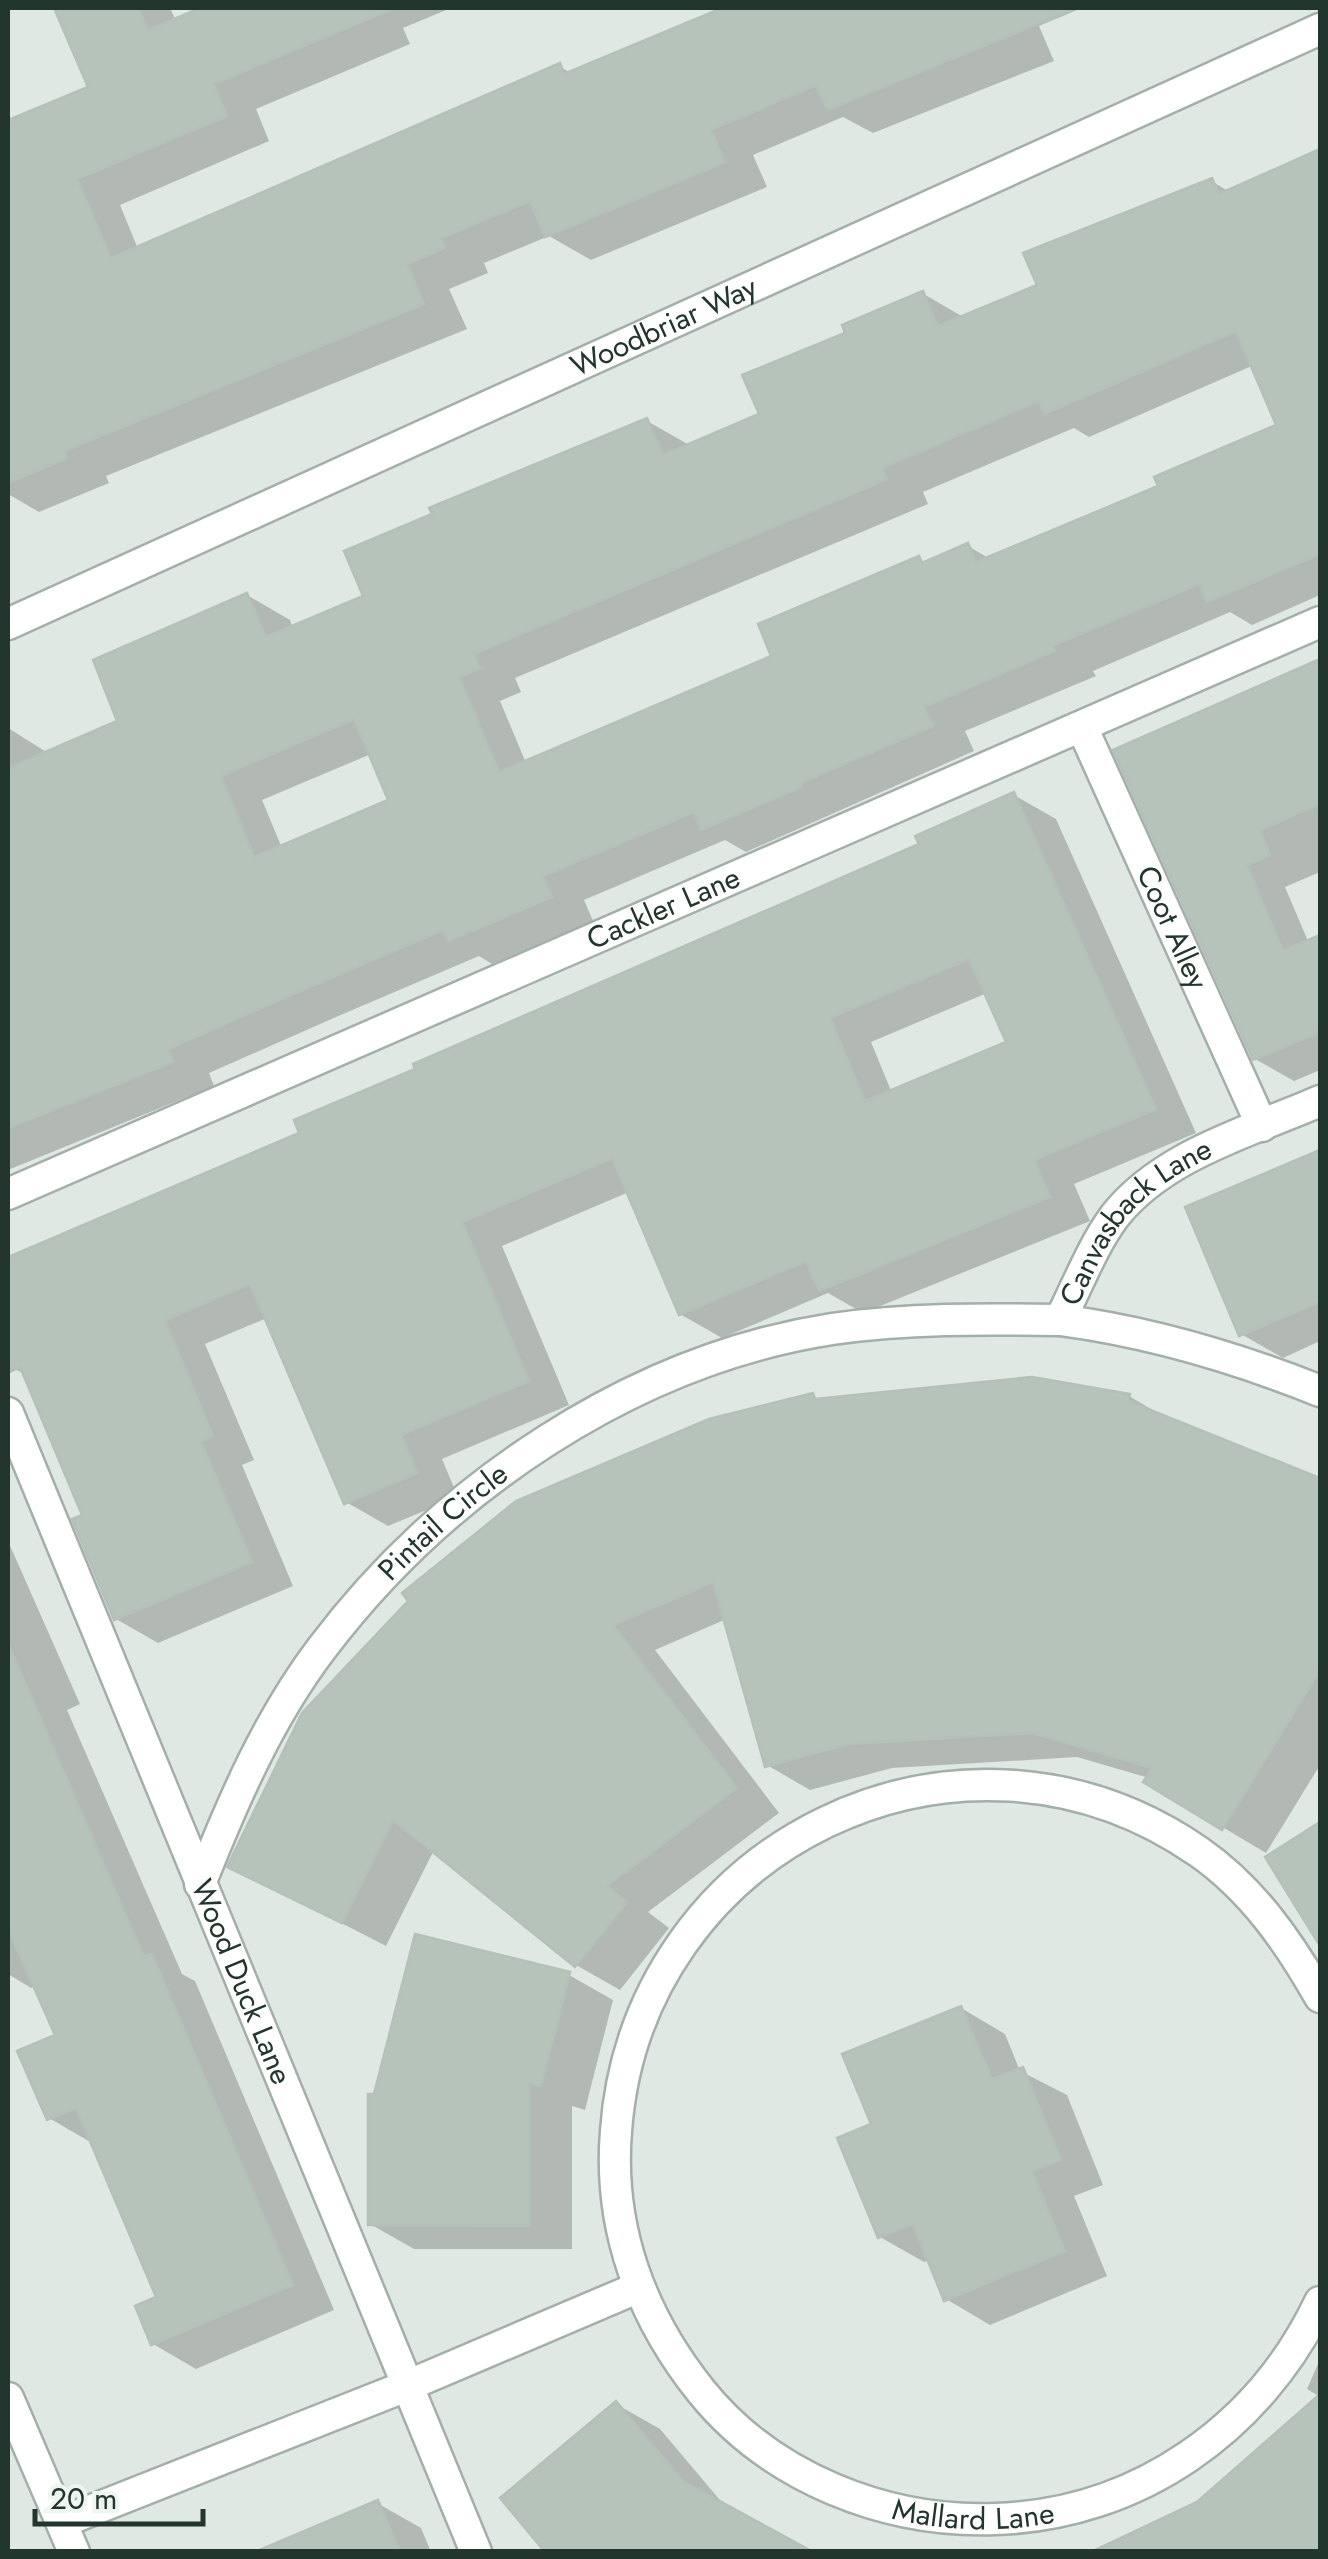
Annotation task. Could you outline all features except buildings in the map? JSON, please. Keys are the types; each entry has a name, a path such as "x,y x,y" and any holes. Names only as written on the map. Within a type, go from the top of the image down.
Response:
{"street":[{"name":"Woodbriar Way","path":"8,624 1320,29"},
{"name":"Cackler Lane","path":"8,1194 1320,622"},
{"name":"Coot Alley","path":"1082,727 1262,1126"},
{"name":"Canvasback Lane","path":"836,1329 934,1318 1060,1320 1114,1218 1150,1180 1320,1101"},
{"path":"1060,1320 1114,1327 1225,1353 1320,1391"},
{"name":"Pintail Circle","path":"200,1884 266,1734 320,1650 376,1583 447,1513 539,1445 639,1391 732,1355 836,1329"},
{"name":"Wood Duck Lane","path":"8,1413 476,2552"},
{"name":"Mallard Lane","path":"1320,1997 1294,1950 1252,1898 1200,1853 1142,1819 1079,1796 1012,1785 944,1786 878,1800 815,1825 758,1862 708,1908 668,1962 638,2023 619,2088 614,2155 620,2222 637,2288 668,2350 712,2404 762,2448 837,2490 886,2508 953,2520 1022,2518 1073,2508 1154,2480 1211,2442 1260,2396 1302,2340 1320,2302"},
{"path":"62,2522 408,2385 637,2288"},
{"path":"8,2398 74,2552"}]}
